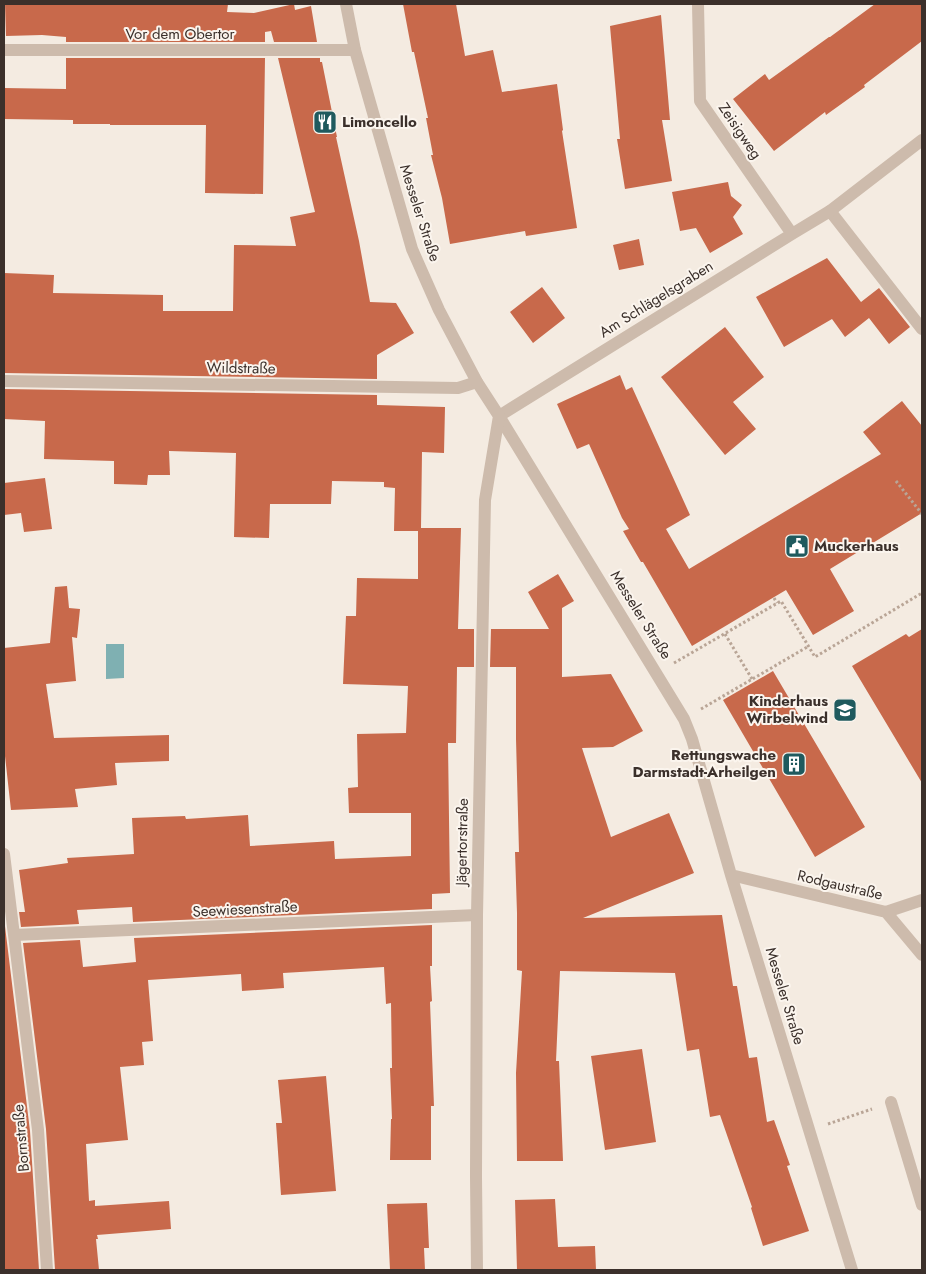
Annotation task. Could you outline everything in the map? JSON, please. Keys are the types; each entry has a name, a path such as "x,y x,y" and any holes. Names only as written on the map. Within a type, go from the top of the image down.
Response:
{"street":[{"name":"Messeler Straße","path":"346,4 355,50 412,249 440,310 477,382 658,673 684,719 692,739 731,876 852,1270"},
{"name":"Zeisigweg","path":"698,4 700,101 792,234"},
{"name":"Vor dem Obertor","path":"4,50 355,50"},
{"name":"Am Schlägelsgraben","path":"499,416 830,211 922,140"},
{"path":"830,211 922,329"},
{"name":"Wildstraße","path":"4,381 458,388 477,382"},
{"name":"Jägertorstraße","path":"478,1270 476,1177 477,915 485,500 499,416"},
{"name":"Bornstraße","path":"4,854 38,1130 47,1270"},
{"name":"Rodgaustraße","path":"731,876 886,912 922,955"},
{"path":"886,912 922,900"},
{"name":"Seewiesenstraße","path":"14,935 477,915"},
{"path":"891,1102 922,1205"}],"path":[{"path":"896,482 922,514"},
{"path":"658,673 781,601 815,657 922,594"},
{"path":"774,598 778,603"},
{"path":"725,634 752,679"},
{"path":"684,719 809,646"},
{"path":"808,1130 891,1102"}],"water":[{"path":"106,644 124,644 124,678 106,679"}],"building":[{"path":"5,4 228,4 227,12 254,13 294,4 295,10 311,6 317,42 274,42 271,31 265,32 265,42 66,42 66,37 42,35 6,36"},
{"path":"403,4 456,4 465,56 493,50 502,92 557,84 562,131 577,228 526,236 525,231 450,244 442,198 431,155 433,155 426,118 428,118"},
{"path":"875,4 922,4 922,41 864,85 865,87 826,115 825,112 774,151 733,99 765,74 769,80"},
{"path":"661,15 670,120 662,120 672,181 625,189 617,139 620,139 610,26"},
{"path":"66,58 265,58 263,194 205,193 206,125 73,124 73,120 4,119 4,88 66,89"},
{"path":"278,58 320,58 320,62 322,62 370,302 396,303 414,333 377,355 377,379 4,373 4,273 54,275 53,293 163,295 163,311 233,311 234,245 296,246 290,217 315,212"},
{"path":"728,182 731,196 742,205 733,217 743,234 710,253 696,228 680,231 672,192"},
{"path":"639,239 644,265 619,270 613,245"},
{"path":"827,258 861,302 879,288 910,327 889,344 869,318 845,337 832,319 784,347 756,297"},
{"path":"542,287 565,318 533,343 510,312"},
{"path":"725,327 764,377 733,402 756,429 725,455 661,377"},
{"path":"620,375 626,390 632,387 690,515 666,529 689,569 881,454 863,432 902,401 922,426 922,513 830,569 854,611 813,635 786,590 692,646 623,531 629,529 622,518 589,444 577,449 557,404"},
{"path":"4,389 377,395 377,405 445,407 444,453 422,452 421,528 461,528 458,629 474,629 474,667 457,667 456,743 448,743 450,893 432,894 432,909 133,922 132,907 77,910 79,924 21,927 19,912 25,912 19,870 68,863 67,858 134,854 132,818 185,816 186,819 248,815 250,846 334,841 335,859 411,856 411,813 349,813 348,788 358,787 357,734 406,733 408,686 343,684 346,616 356,616 357,578 418,579 418,531 394,531 395,488 384,487 384,482 332,481 331,504 270,504 269,538 234,537 236,453 169,451 170,475 148,475 147,485 114,484 114,461 44,459 45,421 4,419"},
{"path":"45,478 52,529 24,532 21,513 4,515 4,483"},
{"path":"558,574 574,601 562,608 562,677 611,674 643,731 613,747 582,748 611,837 669,813 694,873 583,918 722,915 733,986 737,986 749,1058 757,1057 767,1122 774,1120 790,1165 787,1166 809,1231 763,1246 752,1207 720,1115 710,1117 699,1049 687,1051 675,973 560,971 556,1061 559,1061 563,1161 517,1161 516,1073 522,971 517,970 515,852 519,852 516,667 490,667 491,629 549,629 528,592"},
{"path":"67,586 69,608 80,609 77,638 72,637 76,681 46,684 54,738 169,735 169,761 115,763 117,785 75,789 78,807 11,810 4,747 4,648 50,643 55,587"},
{"path":"922,629 922,783 852,666 906,634 909,637"},
{"name":"Rettungswache Darmstadt-Arheilgen","path":"773,671 865,827 815,857 723,700"},
{"path":"4,918 30,1131 39,1270 4,1270"},
{"path":"432,925 432,966 430,966 432,1001 430,1002 434,1106 431,1106 431,1160 390,1160 392,1119 390,1068 392,1068 391,1003 386,1004 384,967 283,973 284,988 242,991 241,974 148,980 153,1041 142,1042 144,1065 120,1067 128,1140 86,1144 89,1201 95,1200 95,1206 169,1201 171,1229 97,1235 99,1270 55,1270 46,1129 23,943 80,940 83,967 136,962 134,938"},
{"path":"642,1049 656,1142 605,1150 591,1056"},
{"path":"326,1076 336,1191 281,1195 276,1123 282,1123 278,1080"},
{"path":"555,1199 558,1247 595,1246 596,1270 517,1270 515,1200"},
{"path":"427,1203 429,1248 424,1248 425,1270 390,1270 387,1204"}],"place":[{"name":"Limoncello","path":"325,122"},
{"name":"Muckerhaus","path":"797,546"},
{"name":"Kinderhaus Wirbelwind","path":"845,710"},
{"name":"Rettungswache Darmstadt-Arheilgen","path":"794,764"}]}
